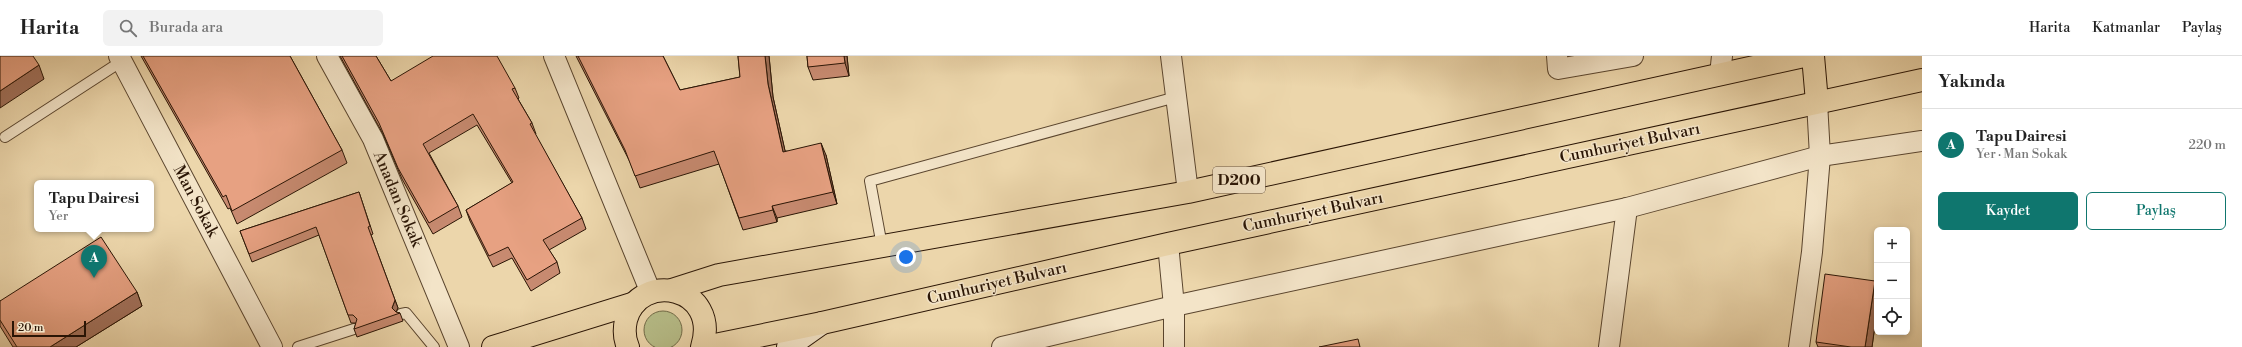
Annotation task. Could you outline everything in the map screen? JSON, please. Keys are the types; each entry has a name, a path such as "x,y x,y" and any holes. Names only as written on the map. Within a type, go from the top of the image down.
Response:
{"main road":[{"name":"D200","path":"653,296 719,275 1188,192 1721,65 1804,56"},
{"path":"1813,56 1816,102"},
{"name":"Cumhuriyet Bulvarı","path":"704,347 822,323 1168,244 1922,80"},
{"path":"493,347 653,296 683,294 694,301 701,312 705,323 706,336 704,347"},
{"path":"628,347 624,328 628,315 653,296"},
{"path":"788,347 822,323"}],"street":[{"name":"Anadan Sokak","path":"327,56 373,139 460,347"},
{"path":"554,56 653,296"},
{"path":"1171,56 1188,192"},
{"path":"1557,56 1558,69 1633,56"},
{"name":"Man Sokak","path":"124,58 272,347"},
{"path":"1799,347 1812,252 1820,156 1816,102"},
{"path":"1002,347 1174,306 1627,208 1820,156 1922,141"},
{"path":"1608,347 1627,208"},
{"path":"1168,244 1174,306 1174,347"}],"lane":[{"path":"5,137 124,58"},
{"path":"882,246 870,181 1176,96"},
{"path":"400,314 406,313 434,347"},
{"path":"298,347 354,329"}],"green space":[{"path":"663,311 673,314 679,320 682,330 679,340 673,346 667,348 653,346 647,340 644,330 647,320 653,314"}],"building":[{"path":"0,56 33,56 39,65 0,91"},
{"path":"143,56 290,56 342,150 232,211 226,195 223,197"},
{"path":"342,56 376,56 391,81 433,56 497,56 515,88 512,89 532,123 530,124 582,218 543,240 557,262 527,280 508,247 489,256 466,210 513,182 473,114 423,144 458,206 429,223 398,168 379,123"},
{"path":"578,56 663,56 680,90 740,77 738,56 765,56 768,84 783,152 821,143 833,192 772,206 773,210 739,218 714,151 635,176 625,150"},
{"path":"807,56 844,56 845,63 808,67"},
{"path":"359,192 370,226 368,227 395,300 392,308 396,312 400,313 354,329 357,319 353,315 348,315 316,227 249,254 240,231"},
{"path":"101,237 137,292 50,347 17,347 0,320 0,301"},
{"path":"1825,274 1874,281 1865,347 1851,347 1816,342"},
{"path":"1358,339 1360,347 1319,347"}],"place":[{"name":"Tapu Dairesi","path":"94,278"}]}
